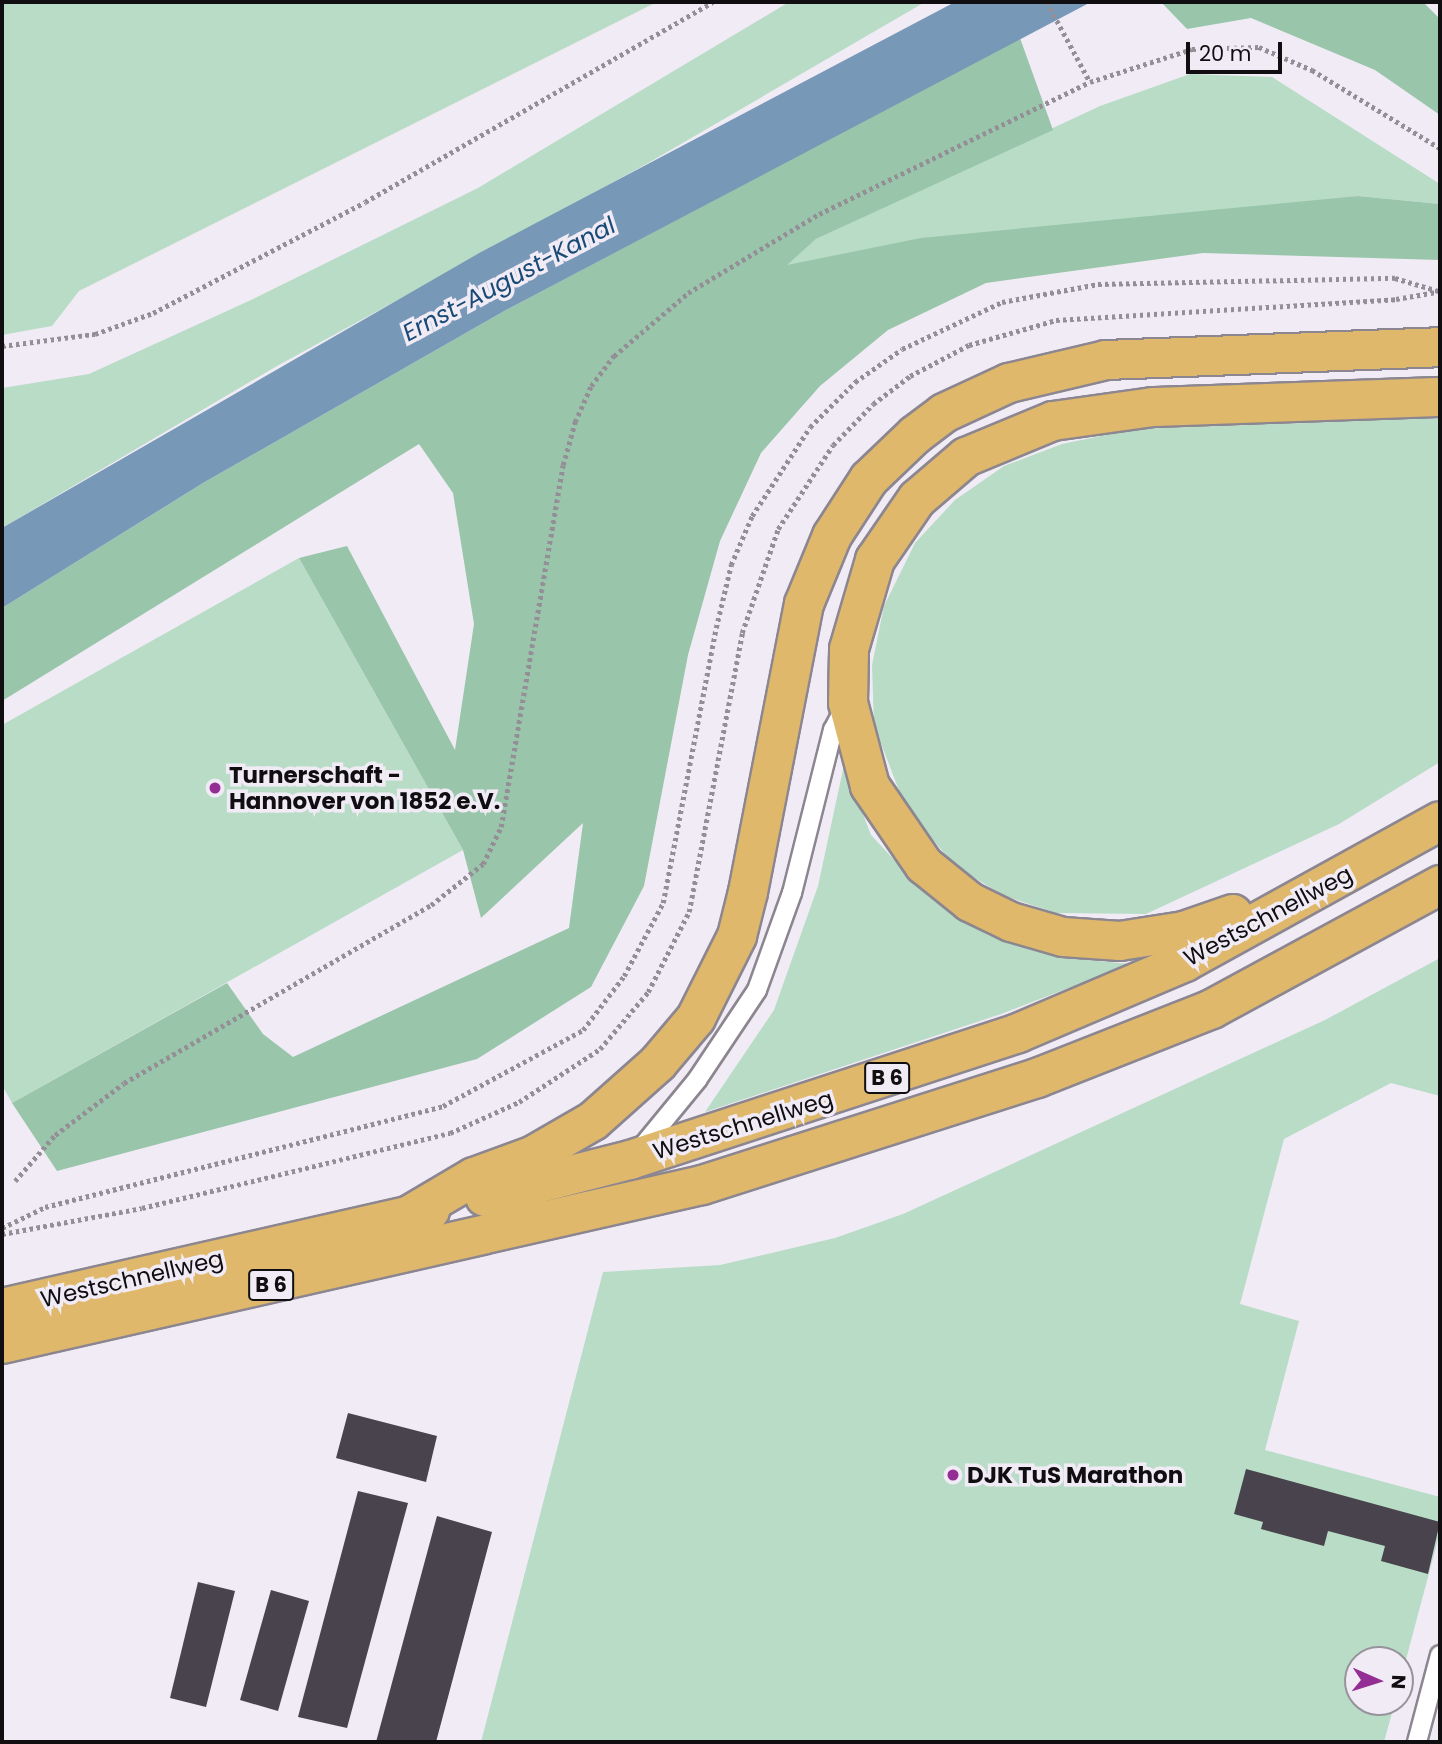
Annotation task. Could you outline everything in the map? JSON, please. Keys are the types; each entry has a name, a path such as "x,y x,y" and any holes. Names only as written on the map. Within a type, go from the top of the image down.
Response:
{"highway":[{"path":"406,1217 474,1177 534,1156 593,1121 658,1063 696,1018 740,925 760,845 804,604 832,537 869,479 915,435 944,413 1009,383 1106,360 1440,347"},
{"path":"1344,875 1184,931 1120,941 1063,937 1011,922 970,902 934,872 893,827 870,786 848,703 849,649 874,559 917,499 966,457 999,439 1053,421 1153,407 1440,397"},
{"name":"Westschnellweg","path":"2,1308 406,1217 630,1160 1018,1033 1185,962 1440,821"},
{"name":"Westschnellweg","path":"2,1344 702,1185 1037,1078 1212,1009 1440,885"}],"lane":[{"path":"630,1160 666,1122 757,990 792,893 833,730 848,703"},
{"path":"1417,1742 1440,1655"}],"path":[{"path":"2,346 95,334 153,313 365,202 713,2"},
{"path":"1047,2 1090,82"},
{"path":"15,1181 55,1135 124,1083 431,905 483,864 501,827 572,432 591,386 639,329 744,254 1090,82 1192,49 1259,47 1312,69 1440,148"},
{"path":"2,1228 45,1207 443,1107 583,1030 624,976 663,903 716,628 731,565 752,516 810,427 855,382 902,349 1002,302 1098,284 1395,278 1440,291"},
{"path":"2,1234 142,1208 450,1133 519,1102 600,1049 648,992 689,912 741,633 778,529 833,445 873,404 910,376 969,345 1056,320 1396,299 1440,291"}],"green space":[{"path":"2,2 657,2 79,291 52,326 2,335"},
{"path":"789,2 925,2 650,162 277,366 2,528 2,388 89,374 251,300 478,188"},
{"path":"1161,2 1423,2 1440,19 1440,115 1375,70 1251,18 1187,29"},
{"path":"1020,38 1053,130 816,239 787,265 921,238 1358,196 1440,204 1440,260 1203,253 986,283 888,330 820,386 761,453 720,541 688,655 644,886 591,987 477,1059 57,1171 12,1103 227,983 263,1034 293,1057 569,928 583,823 481,918 463,850 299,558 347,546 455,750 474,624 453,493 419,444 2,701 2,608 203,483 506,310"},
{"path":"1190,74 1272,77 1440,184 1440,204 1358,196 785,266 816,239 1100,106"},
{"path":"1440,418 1440,762 1339,824 1146,914 1056,913 1002,895 953,864 905,806 874,725 872,665 884,606 915,543 955,500 1004,466 1062,444 1135,429"},
{"name":"Turnerschaft - Hannover von 1852 e.V.","path":"299,558 463,850 12,1103 2,1085 2,725"},
{"path":"844,765 871,835 924,892 988,935 1056,957 1131,964 1001,1014 705,1112 774,1010 818,886"},
{"name":"DJK TuS Marathon","path":"1440,958 1440,1096 1391,1083 1284,1139 1240,1304 1299,1321 1265,1450 1440,1497 1440,1532 1410,1646 1344,1646 1344,1716 1391,1716 1384,1742 481,1742 603,1272 720,1265 835,1238 903,1214 1325,1020"}],"water":[{"name":"Ernst-August-Kanal","path":"955,2 1091,2 506,310 203,483 2,608 2,528 481,252"}],"building":[{"path":"348,1413 437,1436 426,1482 336,1458"},
{"path":"1246,1469 1440,1522 1428,1574 1381,1561 1385,1546 1328,1531 1324,1546 1261,1529 1263,1522 1234,1514"},
{"path":"358,1491 408,1503 347,1728 298,1717"},
{"path":"437,1516 492,1532 436,1742 376,1742"},
{"path":"198,1582 235,1591 206,1707 170,1698"},
{"path":"271,1590 309,1601 278,1711 240,1700"}],"place":[{"name":"Turnerschaft - Hannover von 1852 e.V.","path":"215,788"},
{"name":"DJK TuS Marathon","path":"953,1475"}]}
